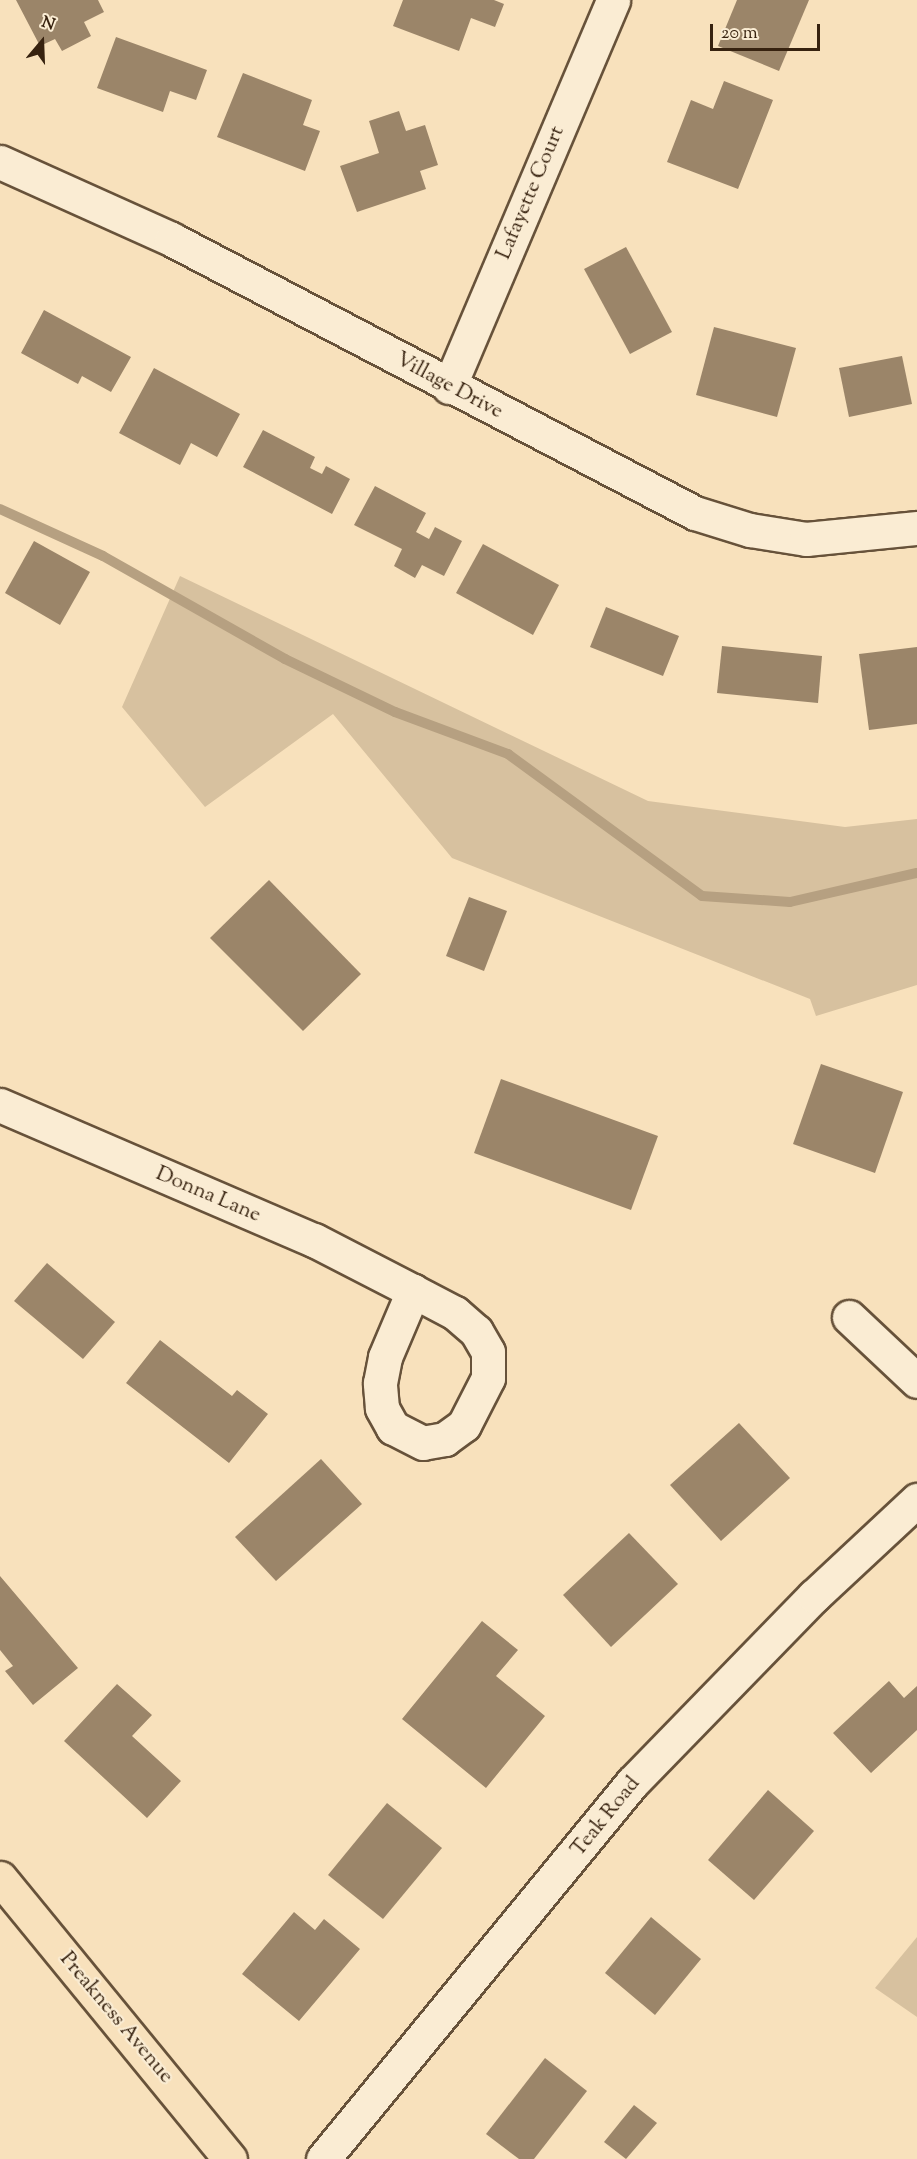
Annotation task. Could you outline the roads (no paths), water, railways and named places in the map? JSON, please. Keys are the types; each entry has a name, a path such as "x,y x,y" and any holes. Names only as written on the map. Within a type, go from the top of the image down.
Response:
{"main road":[{"name":"Preakness Avenue","path":"0,1878 230,2159"}],"street":[{"name":"Lafayette Court","path":"449,387 613,0"},
{"name":"Village Drive","path":"0,162 171,239 449,387 695,513 739,526 806,538 917,528"},
{"name":"Donna Lane","path":"0,1106 314,1240 413,1291"},
{"path":"849,1317 917,1381"},
{"name":"Teak Road","path":"322,2159 632,1783 814,1596 917,1500"}],"waterway":[{"path":"0,509 103,556 285,659 395,712 508,754 702,896 790,902 917,873"}]}
